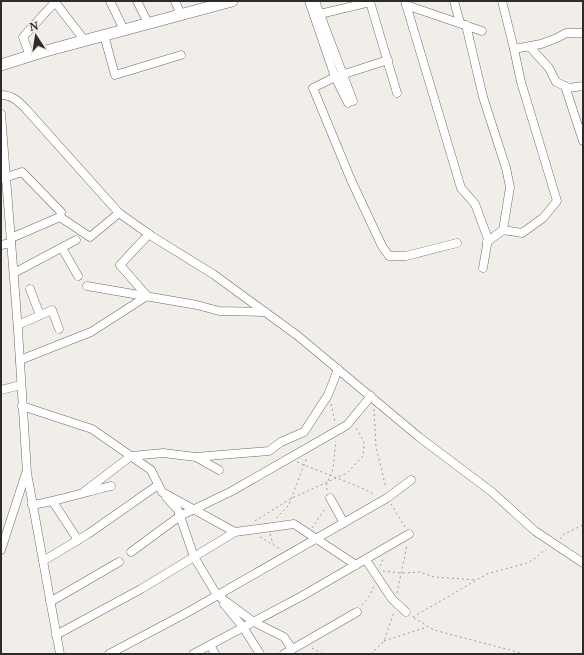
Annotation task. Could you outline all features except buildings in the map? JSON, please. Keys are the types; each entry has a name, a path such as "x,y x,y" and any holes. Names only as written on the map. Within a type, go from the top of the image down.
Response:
{"main road":[{"path":"1,65 85,40 181,15 199,5 232,1"}],"street":[{"path":"110,1 124,30"},
{"path":"137,1 148,24"},
{"path":"175,1 181,15"},
{"path":"309,1 351,102"},
{"path":"315,1 339,76"},
{"path":"454,1 463,24 483,97 506,168 510,187 504,230"},
{"path":"30,56 23,37 56,2 85,40"},
{"path":"320,14 370,2 397,93"},
{"path":"405,3 482,31"},
{"path":"405,3 461,188 475,204 488,239 483,268"},
{"path":"487,242 504,230 522,233 542,218 557,201 521,82 514,49 500,3"},
{"path":"514,49 557,38 566,33 583,33"},
{"path":"104,35 115,75 181,55"},
{"path":"530,46 549,68 556,82 568,88 583,86"},
{"path":"388,60 339,76 313,88 351,180 382,246 389,256 406,256 457,243"},
{"path":"565,86 583,141"},
{"path":"1,95 8,95 15,98 26,108 119,213 149,234 213,274 265,312 338,369 419,437 492,492 535,531 583,563"},
{"path":"1,114 2,178 14,273 26,473 60,654"},
{"path":"2,178 22,172 61,212 60,217"},
{"path":"60,217 90,237 119,213"},
{"path":"1,245 60,217"},
{"path":"147,296 120,265 149,234"},
{"path":"14,273 76,240"},
{"path":"62,248 78,276"},
{"path":"87,286 197,305 219,311 265,312"},
{"path":"30,289 40,316"},
{"path":"20,360 91,332 147,296"},
{"path":"18,325 52,310 59,329"},
{"path":"85,491 130,456 163,453 196,457 269,451 281,442 304,432 328,395 338,369"},
{"path":"1,390 21,385"},
{"path":"131,552 180,516 232,491 347,425 371,396"},
{"path":"22,406 92,429 151,470 160,488 178,510 194,557 217,595 243,627 260,654"},
{"path":"196,457 219,470"},
{"path":"2,545 26,473"},
{"path":"109,654 344,523 385,499 411,480"},
{"path":"32,505 53,502 85,491 111,486"},
{"path":"160,488 194,510 235,532"},
{"path":"43,561 160,488"},
{"path":"328,498 344,523"},
{"path":"53,502 78,540"},
{"path":"56,635 141,589 235,532 270,526 294,524 309,532 316,539 356,565"},
{"path":"193,654 366,560 409,534"},
{"path":"366,560 397,604 406,612"},
{"path":"50,602 119,562"},
{"path":"217,595 254,622 284,637 292,649"},
{"path":"284,654 357,612"},
{"path":"210,645 215,654"}],"path":[{"path":"309,532 325,509 328,498 326,486 335,457 337,431 334,414 328,395"},
{"path":"378,402 374,409 376,447 384,476 385,499"},
{"path":"289,554 248,530 248,525 290,499 346,472 363,456 364,442 351,420"},
{"path":"274,545 268,530 288,505 312,445"},
{"path":"288,458 385,499 409,534 401,573 397,604 384,641 371,654"},
{"path":"413,617 487,574 527,563 555,543 564,534 583,525"},
{"path":"371,568 388,573 420,572 434,577 478,580"},
{"path":"406,612 434,630 525,654"},
{"path":"384,641 428,626"},
{"path":"302,643 323,654"}]}
